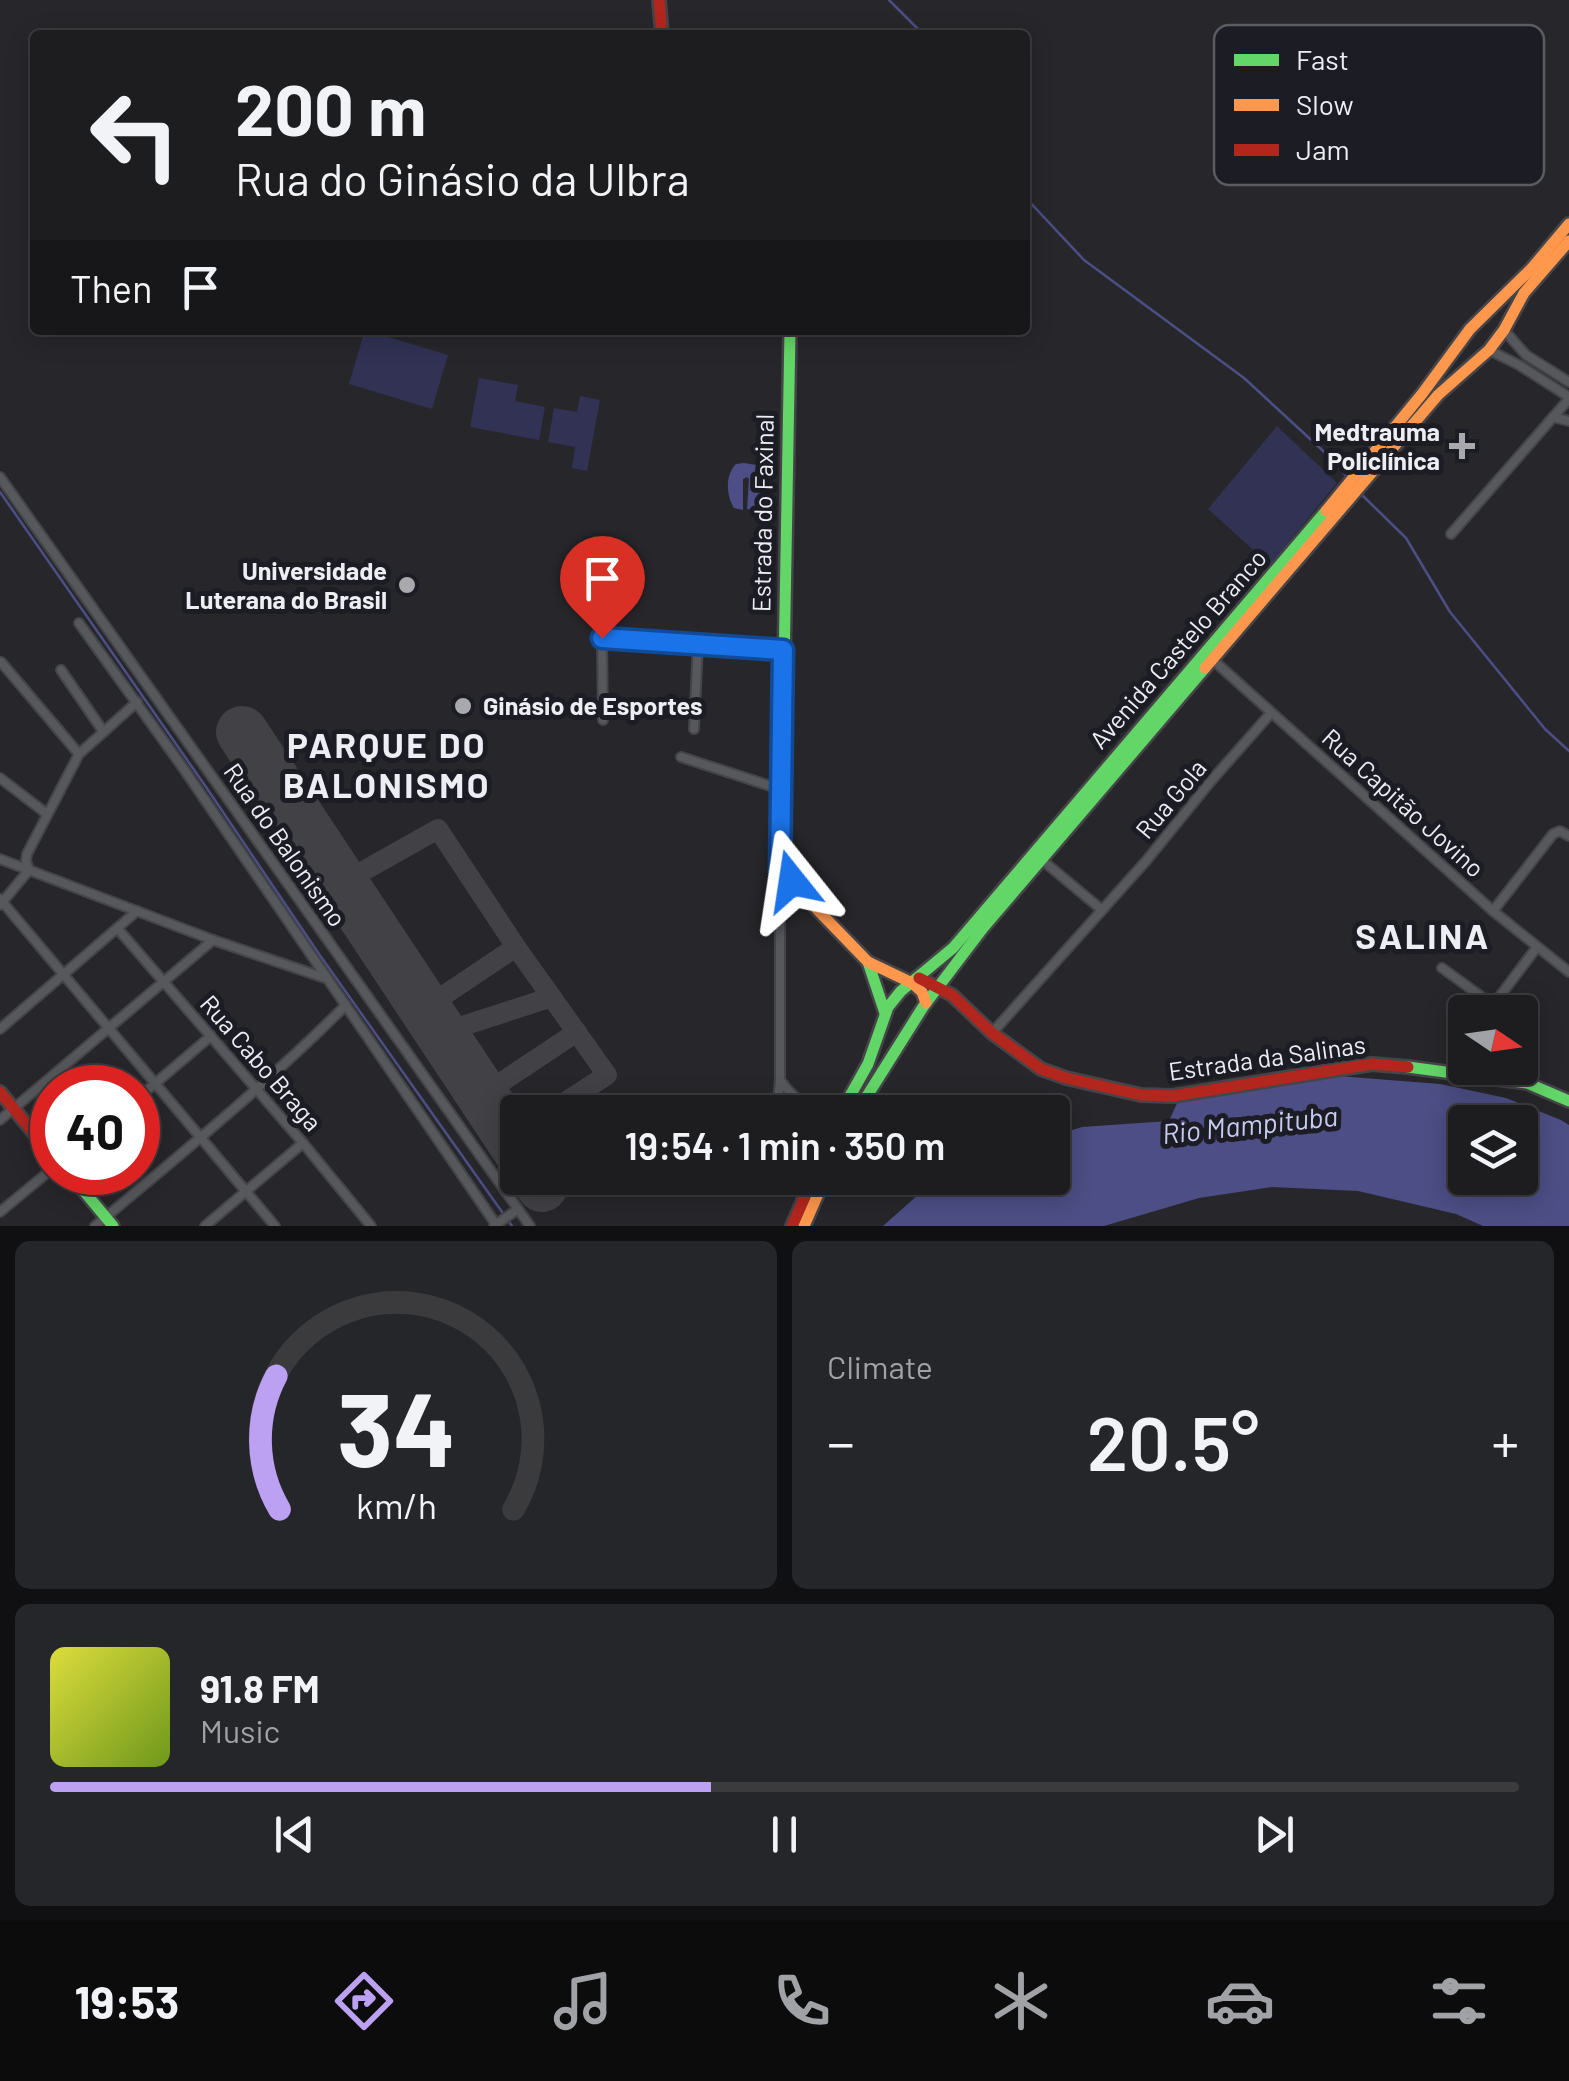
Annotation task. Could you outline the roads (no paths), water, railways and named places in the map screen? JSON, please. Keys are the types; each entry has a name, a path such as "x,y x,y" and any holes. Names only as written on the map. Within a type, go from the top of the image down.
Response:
{"main road":[{"path":"659,0 662,30"},
{"name":"Avenida Castelo Branco","path":"851,1095 894,999 953,948 1348,486 1479,320 1532,268 1569,224"},
{"name":"Avenida Castelo Branco","path":"867,1095 926,1002 983,928 1438,395 1489,350 1524,293 1569,241"},
{"path":"1489,350 1474,338 1472,329 1479,320 1496,318 1504,330"},
{"name":"Estrada do Faxinal","path":"780,871 790,335"},
{"path":"780,871 868,962 884,1028 896,1038 904,1036"},
{"name":"Estrada da Salinas","path":"868,962 939,986 992,1033 1042,1069 1141,1095 1173,1096 1372,1064 1448,1070"},
{"path":"916,981 926,1002"},
{"name":"Estrada da Salinas","path":"1534,1085 1569,1100"},
{"path":"0,1092 30,1128"},
{"path":"87,1195 109,1222"},
{"path":"792,1226 806,1195"},
{"path":"804,1226 818,1195"}],"street":[{"path":"1504,330 1526,355 1569,382"},
{"path":"1451,534 1569,398 1489,350"},
{"path":"1519,365 1526,355"},
{"path":"1554,418 1569,421"},
{"name":"Rua do Balonismo","path":"0,477 515,1211 530,1226"},
{"name":"Rua do Balonismo","path":"79,624 137,702 496,1225"},
{"path":"603,720 602,638 783,650"},
{"path":"694,729 698,644"},
{"name":"Rua Capitão Jovino","path":"1213,660 1493,911 1567,966"},
{"path":"1,662 80,754"},
{"path":"62,670 104,730"},
{"path":"29,870 27,854 80,754 137,702"},
{"name":"Rua Gola","path":"992,1033 1272,713"},
{"path":"682,757 780,788"},
{"path":"0,778 48,814"},
{"path":"1493,911 1556,831 1569,836"},
{"path":"0,859 328,979"},
{"path":"1042,860 1102,910"},
{"path":"29,870 1,902 138,1065"},
{"path":"779,1095 780,871"},
{"path":"0,1028 137,911"},
{"name":"Rua Cabo Braga","path":"118,929 372,1226"},
{"path":"0,1120 213,940"},
{"path":"1501,995 1537,947"},
{"path":"1442,968 1474,995"},
{"path":"94,1226 109,1222 346,1005"},
{"path":"160,1079 210,1036"},
{"path":"780,1080 794,1095"},
{"path":"160,1091 274,1226"},
{"path":"205,1226 303,1142"},
{"path":"0,1212 30,1187"},
{"path":"496,1225 515,1211"}],"water":[{"path":"736,464 756,465 762,475 763,493 757,510 747,509 747,477 743,479 743,510 734,508 729,497 730,474"},
{"name":"Rio Mampituba","path":"1338,1076 1440,1084 1506,1098 1524,1105 1448,1105 1448,1195 1538,1195 1538,1111 1569,1125 1569,1226 1483,1226 1456,1214 1358,1191 1272,1187 1199,1198 1104,1226 883,1226 918,1195 1070,1195 1070,1131 1169,1121 1178,1101"}],"waterway":[{"path":"889,0 919,30"},
{"path":"1030,202 1084,260 1244,378 1346,476"},
{"path":"0,492 512,1226"},
{"path":"1362,495 1406,538 1450,612 1545,729 1569,751"}],"place":[{"name":"Medtrauma Policlínica","path":"1462,446"},
{"name":"Universidade Luterana do Brasil","path":"407,585"},
{"name":"Ginásio de Esportes","path":"463,706"}],"district":[{"name":"PARQUE DO BALONISMO","path":"387,766"},
{"name":"SALINA","path":"1423,937"}]}
